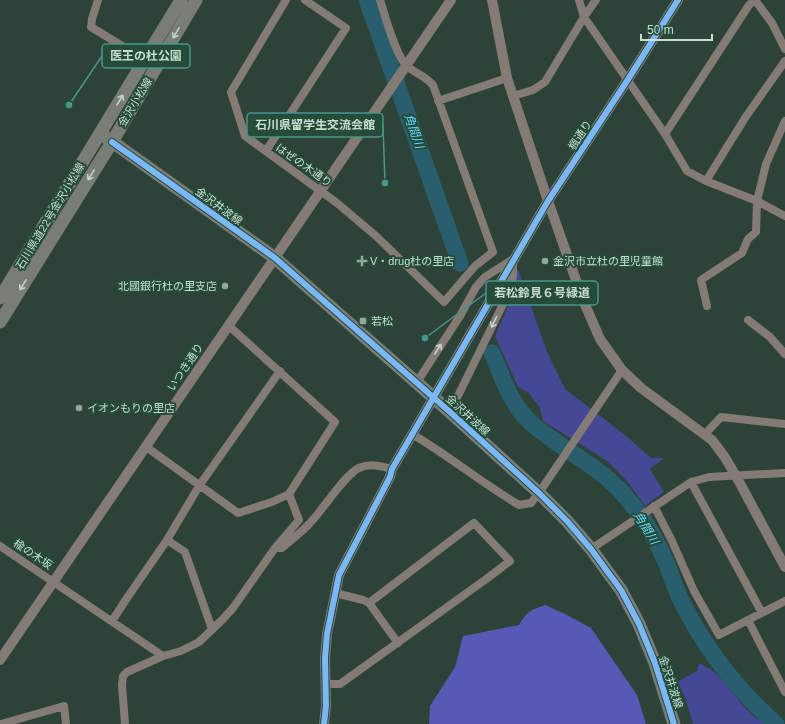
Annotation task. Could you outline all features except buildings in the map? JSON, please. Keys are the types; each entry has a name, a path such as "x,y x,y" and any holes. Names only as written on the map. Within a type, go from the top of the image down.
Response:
{"main road":[{"name":"金沢小松線","path":"100,133 181,0"},
{"name":"金沢小松線","path":"0,322 112,142 196,0"},
{"name":"金沢井波線","path":"100,133 275,258 417,382 539,493 591,549 621,590 642,630 655,663 674,724"},
{"name":"石川県道22号金沢小松線","path":"0,298 100,133"}],"street":[{"path":"98,0 91,27 145,60"},
{"name":"はぜの木通り","path":"286,0 231,92 245,136 322,191 376,236 444,302 475,266 493,252 438,101"},
{"path":"266,151 346,28 305,0"},
{"path":"380,0 404,70"},
{"path":"404,70 452,0"},
{"path":"492,0 507,78 583,300 600,339 622,370 641,388 712,440 736,476 785,568"},
{"path":"579,0 584,17 665,134 688,171 706,181 757,201 785,216"},
{"path":"513,96 533,90 545,82 584,17 596,0"},
{"name":"楓通り","path":"324,724 326,706 325,684 327,634 339,575 390,477 392,469 513,259 548,201 678,0"},
{"path":"665,134 749,4 755,0 782,34 785,49"},
{"path":"706,181 745,118 785,61"},
{"path":"404,70 426,78 433,85 438,101 507,78"},
{"name":"いつき通り","path":"0,660 145,446 404,70"},
{"path":"707,306 701,280 742,253 748,239 756,232 757,201 766,164 785,122"},
{"path":"417,382 460,316 476,287 485,277 513,259"},
{"path":"450,412 508,294 513,276 513,259"},
{"path":"748,320 770,337 785,354"},
{"path":"145,446 238,513 272,502 289,494 335,422 228,325"},
{"path":"414,431 504,496 519,505 531,503 564,457 622,370"},
{"path":"112,621 126,598 167,540 200,486 280,372"},
{"path":"705,434 721,417 785,424"},
{"path":"275,548 282,548 309,525 348,476 358,468 374,465 392,469"},
{"path":"591,549 692,482 709,477 785,473"},
{"path":"692,482 762,613"},
{"path":"125,724 122,676 127,672 163,656 180,651 199,642 223,620 275,548 299,520 289,494"},
{"path":"654,506 672,541 694,592 719,635 785,602"},
{"path":"325,684 340,684 510,561 474,523 369,603"},
{"path":"167,540 185,552 212,629"},
{"name":"楡の木坂","path":"0,546 163,656"},
{"path":"335,593 369,603 398,643"},
{"path":"748,620 785,692"},
{"path":"1,724 64,706 66,724"}],"shaded area":[{"path":"518,269 547,352 565,389 626,436 651,458 664,458 650,469 664,492 645,506 627,481 607,461 543,421 540,408 529,393 518,387 495,336 512,297 516,279 513,276"},
{"path":"545,605 591,628 637,695 646,724 429,724 430,706 455,667 463,636 519,625 524,617 530,612"},
{"path":"699,663 717,675 750,713 766,724 693,724 685,697 677,682 697,671"}],"waterway":[{"name":"角間川","path":"367,0 460,263"},
{"name":"角間川","path":"492,353 503,381 512,399 523,415 542,432 591,466 615,485 637,511 648,526 657,543 675,587 701,636 735,683 776,724"}],"cycle path":[{"path":"324,724 326,706 325,658 327,634 339,575 390,477 392,469 548,201 678,0"},
{"path":"112,142 275,258 450,412 539,493 567,521 591,549 621,590 639,624 655,663 674,724"}],"place":[{"name":"医王の杜公園","path":"69,105"},
{"name":"石川県留学生交流会館","path":"385,183"},
{"name":"V・drug杜の里店","path":"362,261"},
{"name":"金沢市立杜の里児童館","path":"545,261"},
{"name":"北國銀行杜の里支店","path":"225,286"},
{"name":"若松","path":"363,321"},
{"name":"若松鈴見６号緑道","path":"425,338"},
{"name":"イオンもりの里店","path":"79,408"}]}
